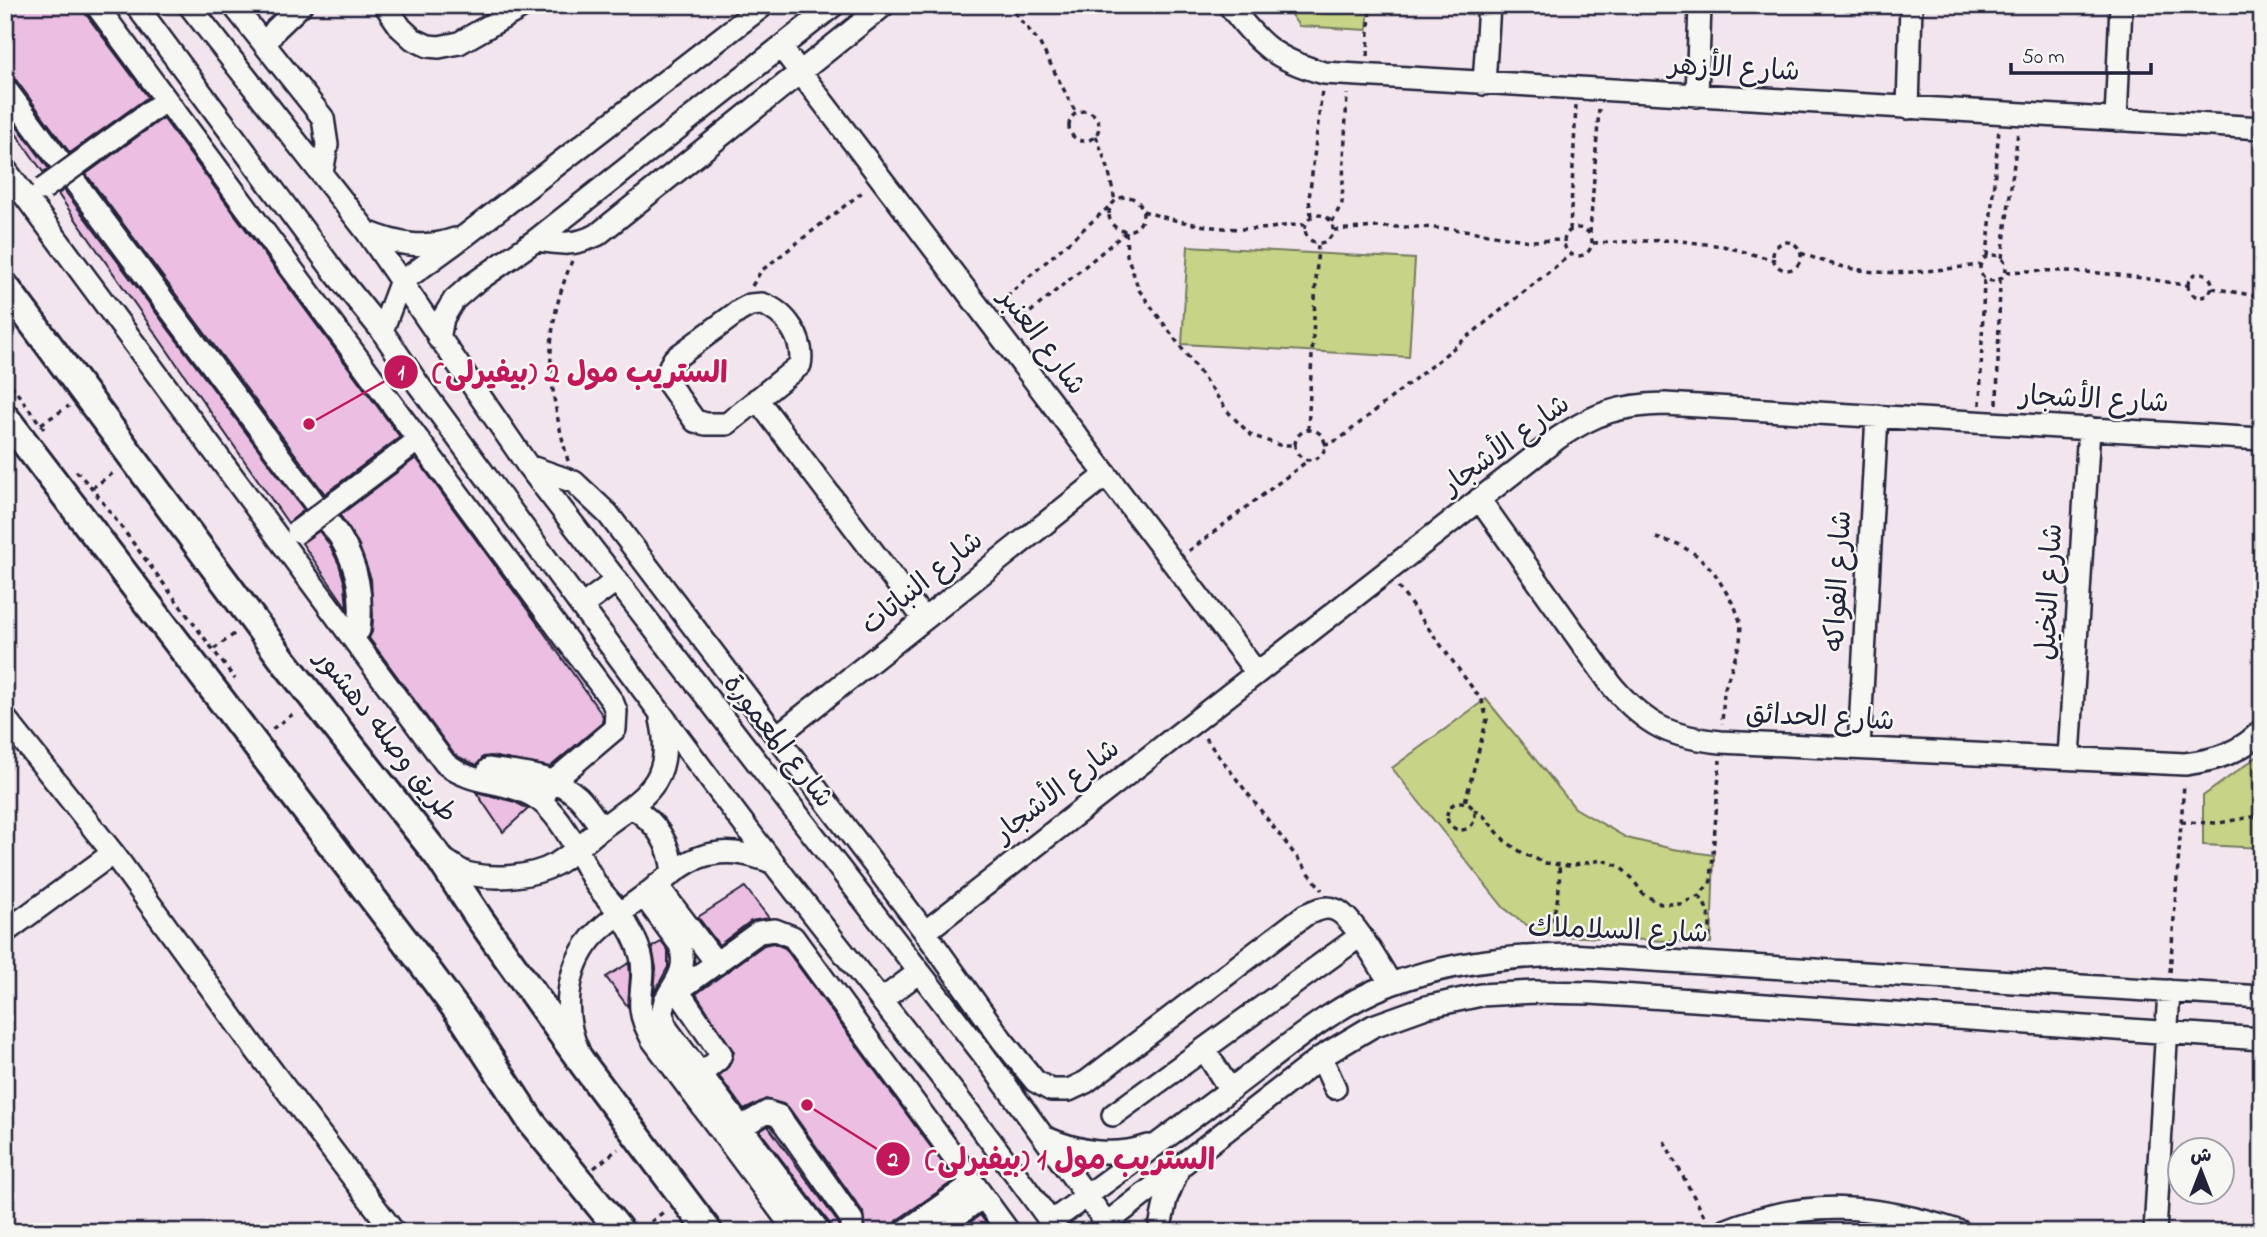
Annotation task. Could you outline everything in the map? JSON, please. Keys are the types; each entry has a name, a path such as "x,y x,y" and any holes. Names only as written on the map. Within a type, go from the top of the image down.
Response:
{"main road":[{"name":"طريق وصله دهشور","path":"5,286 283,660 438,856 586,1068 709,1232"},
{"path":"5,417 422,963 465,1021 532,1123 632,1230"}],"street":[{"path":"96,5 612,701 616,711 615,729 554,781 545,790 542,802"},
{"path":"136,5 336,274 382,331 660,715 883,999 1055,1227"},
{"name":"شارع المعمورة","path":"189,5 367,232 528,466 983,1054 1087,1195 1105,1229"},
{"path":"233,5 323,118 327,145 322,173"},
{"path":"250,26 262,23 289,5"},
{"path":"265,45 276,29 301,5"},
{"path":"385,5 401,28 413,39 428,46 439,47 459,43 518,7"},
{"path":"382,331 400,283 764,5"},
{"path":"439,339 443,318 454,300 536,240 834,5"},
{"path":"536,240 580,243 614,223 884,5"},
{"name":"شارع الأزهر","path":"1229,5 1255,39 1276,55 1300,67 1324,74 2262,128"},
{"path":"1484,84 1489,5"},
{"path":"1697,96 1700,5"},
{"path":"1908,108 1911,5"},
{"path":"2116,120 2121,5"},
{"name":"شارع العنبر","path":"781,47 1257,673"},
{"path":"5,88 341,537 355,566 359,582 361,598 355,633 442,742 458,759 478,768 539,776 554,781 580,799 602,828"},
{"path":"36,194 166,100"},
{"path":"5,154 290,537 439,755 452,769 471,779 515,788 529,794 542,802 560,823 602,893 620,914 636,942 644,974 641,1007 644,1024 652,1039 796,1232"},
{"path":"5,169 36,194"},
{"path":"367,232 412,245 437,245 466,235"},
{"path":"762,304 774,308 798,337 801,346 800,365 757,399 727,424 706,424 695,421 668,383 670,366 674,359 739,311 750,305 762,304"},
{"path":"757,399 924,619"},
{"name":"شارع الأشجار","path":"925,932 1558,438 1582,422 1608,411 1636,405 1665,404 2262,439"},
{"name":"شارع الفواكه","path":"1859,748 1877,416"},
{"name":"شارع النخيل","path":"2069,758 2089,428"},
{"path":"290,537 417,441"},
{"path":"528,466 574,482 608,514 1035,1081 1051,1090 1069,1090 1086,1082 1305,915 1324,908 1336,910 1350,921 1391,984"},
{"name":"شارع النباتات","path":"776,737 1105,475"},
{"name":"شارع الحدائق","path":"1479,499 1613,687 1634,710 1660,728 1690,739 2185,764 2213,761 2234,752 2262,730"},
{"path":"582,606 617,580"},
{"path":"438,856 464,872 494,877 525,874 554,864 632,807 651,789 663,766 666,740 660,715"},
{"path":"5,718 113,853 246,1036 394,1232"},
{"path":"632,807 657,828 666,841 671,857 658,885 680,945 683,962 679,978 662,1015 667,1028 820,1232"},
{"path":"586,1068 575,1043 569,988 577,962 591,939 690,860 732,852 754,855 774,863"},
{"path":"5,932 113,853"},
{"path":"658,885 717,964"},
{"path":"671,996 759,932 775,930 793,937 1009,1232"},
{"path":"1113,1115 1360,936"},
{"name":"شارع السلاملاك","path":"1055,1227 1087,1195 1323,1019 1348,1003 1391,984 1449,968 1518,956 1569,955 2262,997"},
{"path":"883,999 919,972"},
{"path":"2155,1232 2169,991"},
{"path":"1105,1229 1321,1057 1373,1026 1426,1007 1481,995 1591,993 2262,1039"},
{"path":"671,996 721,1054 718,1060 701,1074"},
{"path":"983,1054 1002,1040"},
{"path":"1203,1049 1230,1090"},
{"path":"1321,1057 1335,1088"},
{"path":"741,1127 767,1112 779,1116 852,1220 852,1232"},
{"path":"1044,1137 1089,1152 1113,1153 1137,1150 1166,1137 1195,1156"},
{"path":"1159,1232 1166,1199 1178,1170"},
{"path":"904,1232 977,1190"},
{"path":"935,1232 977,1190"},
{"path":"1722,1232 1774,1214 1829,1206 1877,1210 1961,1232"}],"path":[{"path":"923,5 947,11 975,5"},
{"path":"1007,5 1038,42 1076,113"},
{"path":"1332,222 1340,210 1370,5"},
{"path":"1311,216 1323,215 1332,222 1334,230 1328,240 1318,243 1310,241 1305,234 1304,225 1311,216 1310,191 1324,74"},
{"path":"1577,89 1570,230 1564,240 1565,248 1570,255 1576,257 1588,254 1593,243 1590,233 1601,90"},
{"path":"1096,136 1087,141 1072,136 1069,121 1082,111 1093,114 1100,124 1096,136 1108,168 1113,203 1109,212 1112,225 1126,232"},
{"path":"2000,280 1989,281 1984,278 1980,265 1987,256 2010,114"},
{"path":"2002,258 2010,114"},
{"path":"750,305 753,281 761,271 880,178"},
{"path":"985,315 1120,198 1132,198 1141,206 1143,219 1139,226 1126,232 1001,337"},
{"path":"1143,211 1190,224 1214,227 1261,229 1304,225"},
{"path":"1334,230 1420,227 1464,230 1530,241 1564,240"},
{"path":"1570,230 1577,228 1590,233"},
{"path":"1126,232 1127,256 1139,289 1230,414 1251,435 1279,444 1295,445"},
{"path":"1593,243 1672,240 1723,246 1774,260 1780,268 1791,270 1799,264 1801,253"},
{"path":"574,482 554,402 549,362 554,321 564,281 580,243"},
{"path":"1308,430 1318,243"},
{"path":"1774,260 1775,250 1784,243 1795,244 1801,253 1847,269 1871,273 1924,272 1980,265"},
{"path":"1324,444 1341,438 1570,255"},
{"path":"1987,256 2002,258 2006,272 2000,280 1988,423"},
{"path":"2006,272 2078,270 2114,273 2189,286"},
{"path":"2204,273 2211,279 2210,292 2202,296 2193,294 2189,286 2191,277 2195,274 2204,273"},
{"path":"1984,278 1988,423"},
{"path":"2212,288 2262,297"},
{"path":"41,424 71,405"},
{"path":"1173,563 1310,459 1322,453 1324,444 1319,434 1308,430 1299,435 1295,445 1299,455 1310,459"},
{"path":"92,488 118,469"},
{"path":"1465,802 1482,814 1504,841 1524,854 1545,863 1569,866 1602,860 1619,866 1632,877 1643,894 1661,904 1681,904 1699,896 1711,881 1724,691 1740,642 1741,624 1735,607 1714,572 1698,556 1678,544 1656,538"},
{"path":"1387,571 1486,710 1487,719 1465,802"},
{"path":"214,649 241,629"},
{"path":"272,729 298,710"},
{"path":"1193,722 1336,910"},
{"path":"2169,991 2185,764"},
{"path":"1465,802 1452,805 1448,809 1446,816 1451,827 1463,830 1469,828 1475,817 1474,810"},
{"path":"2181,821 2219,823 2262,815"},
{"path":"1518,956 1535,943 1549,926 1559,896 1559,864"},
{"path":"1699,896 1710,915 1708,963"},
{"path":"1664,1141 1713,1232"},
{"path":"593,1170 622,1146"},
{"path":"632,1230 667,1209"}],"green space":[{"path":"1284,5 1369,5 1367,30 1299,26"},
{"path":"1188,246 1415,259 1409,357 1182,344"},
{"path":"1486,699 1575,808 1627,838 1714,855 1711,943 1540,935 1504,908 1392,768"},
{"path":"2262,753 2262,848 2203,845 2203,796"}],"building":[{"path":"5,5 83,5 85,13 148,97 70,153 16,80 5,75"},
{"path":"5,110 49,169 43,172 5,118"},
{"path":"163,118 400,437 325,494 86,174"},
{"path":"64,190 304,510 288,523 58,194"},
{"path":"416,458 603,716 602,723 550,767 491,756 483,757 477,765 454,754 369,638 373,618 371,579 358,543 340,515"},
{"path":"319,531 339,564 345,585 347,608 302,543"},
{"path":"476,792 515,802 528,809 503,832"},
{"path":"745,887 769,918 751,921 719,945 698,917"},
{"path":"661,942 668,950 668,967 654,993 656,968 652,947"},
{"path":"773,943 785,948 955,1180 896,1221 891,1232 865,1232 863,1212 789,1108 766,1099 744,1110 719,1076 729,1066 734,1052 696,994 764,945"},
{"path":"629,963 630,975 628,1007 606,977"},
{"path":"768,1126 839,1224 839,1232 833,1232 830,1224 760,1131"},
{"path":"980,1215 993,1232 957,1232"}],"place":[{"name":"الستريب مول 2 (بيفيرلى)","path":"309,424"},
{"name":"الستريب مول 1 (بيفيرلى)","path":"807,1105"}]}
